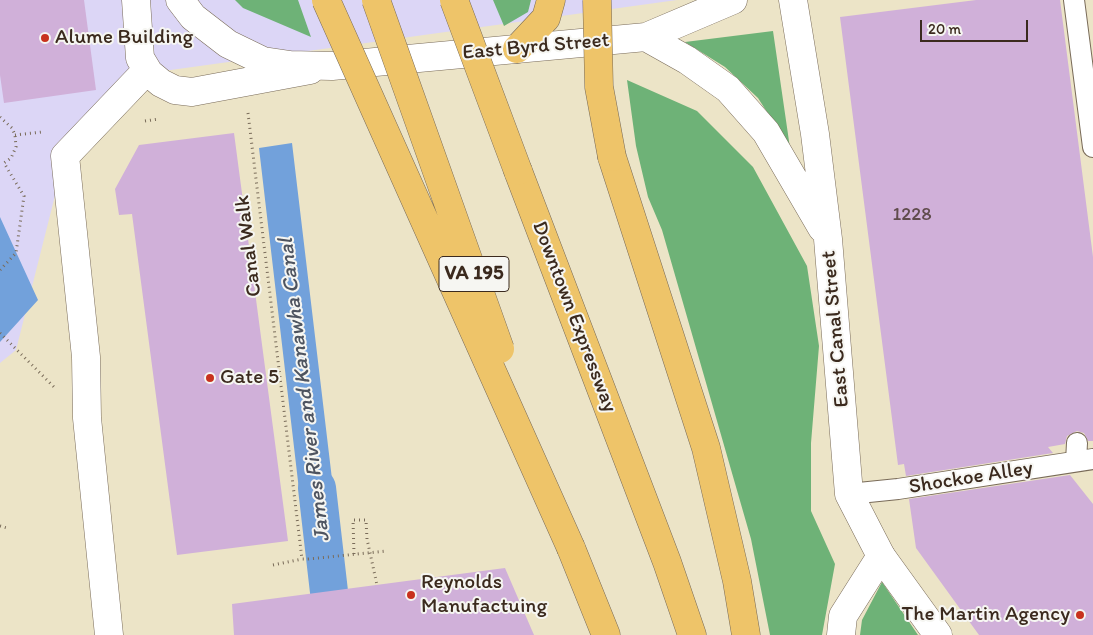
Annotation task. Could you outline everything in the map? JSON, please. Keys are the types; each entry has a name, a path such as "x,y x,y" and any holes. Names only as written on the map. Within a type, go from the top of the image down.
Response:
{"highway":[{"path":"326,0 571,548"},
{"name":"VA 195","path":"376,0 571,548 606,635"},
{"name":"Downtown Expressway","path":"454,0 664,552 692,635"},
{"path":"517,49 546,18 551,0"},
{"path":"597,0 599,87 612,157 706,448 737,581 746,635"}],"street":[{"path":"109,635 87,418 86,357 65,156 147,70 140,58 136,0"},
{"name":"East Byrd Street","path":"180,0 193,17 228,44 263,61 290,66 332,66 646,37 733,0"},
{"name":"East Canal Street","path":"793,0 815,134 828,239 849,494 881,556 938,635"},
{"path":"646,37 687,60 728,89 766,132 828,239"},
{"name":"East Byrd Street","path":"147,70 161,83 176,90 192,92 332,66"},
{"path":"841,635 843,616 881,556"}],"lane":[{"path":"1074,0 1093,147"},
{"name":"Shockoe Alley","path":"849,494 898,489 1082,454"}],"path":[{"name":"Canal Walk","path":"247,109 302,559"},
{"path":"0,117 12,128 15,135 16,147 10,158 4,163 24,196 16,253 0,270"},
{"path":"144,121 162,118"},
{"path":"15,135 44,132"},
{"path":"0,333 87,418"},
{"path":"354,554 353,520 366,520 367,539 377,585"},
{"path":"0,526 7,528"},
{"path":"273,565 308,558 388,551"}],"shaded area":[{"path":"0,0 677,0 149,73 65,156 16,350 0,363"}],"green space":[{"path":"235,0 298,0 311,37 243,8"},
{"path":"493,0 531,0 528,12 504,26"},
{"path":"773,31 790,148 758,98 725,67 685,42"},
{"path":"627,80 697,111 753,167 807,266 819,346 811,443 811,511 835,564 822,635 770,635 751,539 662,230 648,197 636,146"},
{"path":"882,582 918,635 860,635 862,620"}],"water":[{"name":"James River and Kanawha Canal","path":"292,143 339,538 305,541 259,148"},
{"path":"0,217 38,300 0,342"}],"building":[{"name":"Alume Building","path":"0,0 84,0 96,90 4,103 0,75"},
{"path":"976,0 1060,0 1093,257 1093,441 1088,441 1084,433 1077,431 1067,436 1065,444 1048,447 1053,453 906,476 904,464 898,465 840,17"},
{"name":"Gate 5","path":"234,133 288,541 177,555 132,214 119,215 115,189 139,145"},
{"path":"1070,475 1093,504 1093,635 979,635 916,548 909,499"},
{"name":"Reynolds Manufactuing","path":"505,568 534,635 234,635 232,604"}],"waterway":[{"name":"James River and Kanawha Canal","path":"317,488 334,635"}],"place":[{"name":"Alume Building","path":"45,38"},
{"name":"Gate 5","path":"210,378"},
{"name":"Reynolds Manufactuing","path":"411,595"},
{"name":"The Martin Agency","path":"1080,615"}]}
